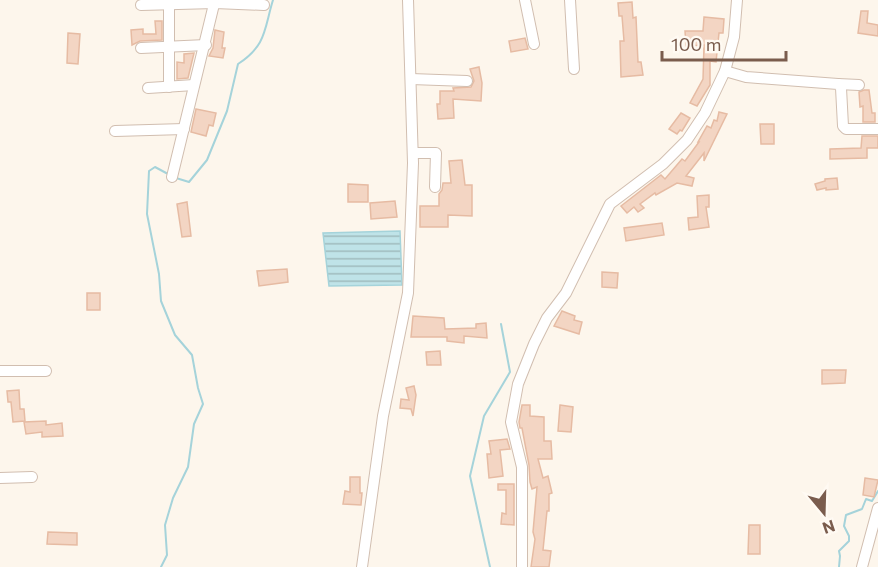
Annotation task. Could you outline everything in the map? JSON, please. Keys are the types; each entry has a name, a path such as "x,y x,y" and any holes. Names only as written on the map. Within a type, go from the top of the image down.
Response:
{"street":[{"path":"362,567 383,416 408,293 414,218 408,0"},
{"path":"525,0 534,44"},
{"path":"570,0 574,69"},
{"path":"522,567 522,467 511,422 518,384 534,344 548,318 566,293 610,204 663,164 687,140 705,113 726,71 734,37 737,0"},
{"path":"172,177 215,1"},
{"path":"141,5 215,1 264,5"},
{"path":"169,2 169,87"},
{"path":"141,48 206,45"},
{"path":"726,71 746,77 859,85"},
{"path":"411,79 467,81"},
{"path":"838,84 841,88 843,126 846,129 878,129"},
{"path":"148,88 194,86"},
{"path":"115,131 184,129"},
{"path":"413,153 436,153 435,187"},
{"path":"0,371 45,371"},
{"path":"0,478 32,477"},
{"path":"862,567 878,508"}],"water":[{"path":"400,231 402,285 329,286 323,233"}],"building":[{"path":"632,2 633,18 636,17 638,62 641,62 643,75 621,77 620,41 624,41 622,16 619,16 618,3"},
{"path":"861,11 868,11 867,23 878,25 878,36 858,33"},
{"path":"704,17 724,19 723,33 719,33 716,62 710,61 710,85 697,106 690,103 703,79 704,45 686,46 685,31 703,31"},
{"path":"155,21 162,21 162,40 140,41 132,45 131,30 143,29 143,34 156,34"},
{"path":"215,30 224,32 223,58 209,56 213,48"},
{"path":"68,33 80,34 78,64 67,63"},
{"path":"525,38 528,49 511,52 509,41"},
{"path":"194,53 188,78 177,79 177,62 184,63 184,54"},
{"path":"479,67 482,83 481,101 453,99 454,118 438,119 437,104 440,104 440,91 471,87 474,81 470,69"},
{"path":"869,90 875,122 863,122 863,106 860,107 859,92"},
{"path":"196,109 216,113 213,126 209,125 206,136 191,132"},
{"path":"719,112 727,114 704,161 704,153 686,176 694,178 692,186 677,183 656,195 655,193 640,204 644,208 638,212 634,207 627,213 621,206 661,175 665,179 682,159 685,161 707,126 711,128 714,120 717,121"},
{"path":"681,113 690,118 682,131 680,130 677,134 669,129"},
{"path":"760,124 774,124 774,144 761,144"},
{"path":"862,136 878,136 878,148 867,148 867,158 830,159 830,149 861,148"},
{"path":"462,160 465,185 472,185 472,216 448,215 448,227 420,227 420,206 439,206 439,194 443,183 451,183 449,161"},
{"path":"837,178 838,189 817,190 815,184 825,179"},
{"path":"348,184 368,185 368,202 348,202"},
{"path":"709,195 709,207 706,207 709,227 689,230 688,218 698,217 697,196"},
{"path":"395,201 397,217 371,219 370,203"},
{"path":"187,202 191,236 182,237 177,204"},
{"path":"662,223 664,235 626,241 624,228"},
{"path":"287,269 288,282 259,286 257,271"},
{"path":"602,272 618,273 617,288 602,287"},
{"path":"87,293 100,293 100,310 87,310"},
{"path":"562,311 575,316 574,320 582,322 579,334 554,326"},
{"path":"413,316 444,318 445,329 476,328 476,324 486,323 487,338 464,336 464,343 447,341 447,337 411,337"},
{"path":"440,351 441,365 427,365 426,352"},
{"path":"822,370 846,370 845,383 822,384"},
{"path":"414,386 416,395 413,416 411,409 400,408 401,399 409,400 406,388"},
{"path":"19,390 20,409 24,409 25,421 13,422 11,402 8,402 7,391"},
{"path":"522,405 530,405 530,416 544,417 544,441 551,441 552,459 538,459 543,478 548,476 552,493 549,494 549,511 547,511 543,550 551,551 549,567 531,567 535,539 533,532 537,487 532,489 522,428 520,428"},
{"path":"560,405 573,407 571,432 558,431"},
{"path":"46,421 46,425 62,423 63,436 42,437 42,432 26,434 24,422"},
{"path":"507,439 510,449 500,450 503,476 489,478 487,454 491,454 489,441"},
{"path":"350,477 360,477 361,505 343,504 345,491 350,492"},
{"path":"865,478 878,480 874,497 863,495"},
{"path":"498,484 514,484 514,525 501,524 502,513 506,514 506,490 498,490"},
{"path":"749,525 760,525 760,554 748,554"},
{"path":"48,532 77,533 77,545 47,544"}],"waterway":[{"path":"176,178 189,182 207,160 227,111 238,64 254,50 263,36 273,0"},
{"path":"161,567 167,555 165,525 173,498 188,467 194,424 203,404 192,355 175,335 161,301 159,274 147,214 149,171 155,167 168,174"},
{"path":"490,567 470,476 484,416 510,372 501,324"},
{"path":"839,567 839,551 849,541 844,526 846,515 862,509 866,499 872,501 878,491"}]}
